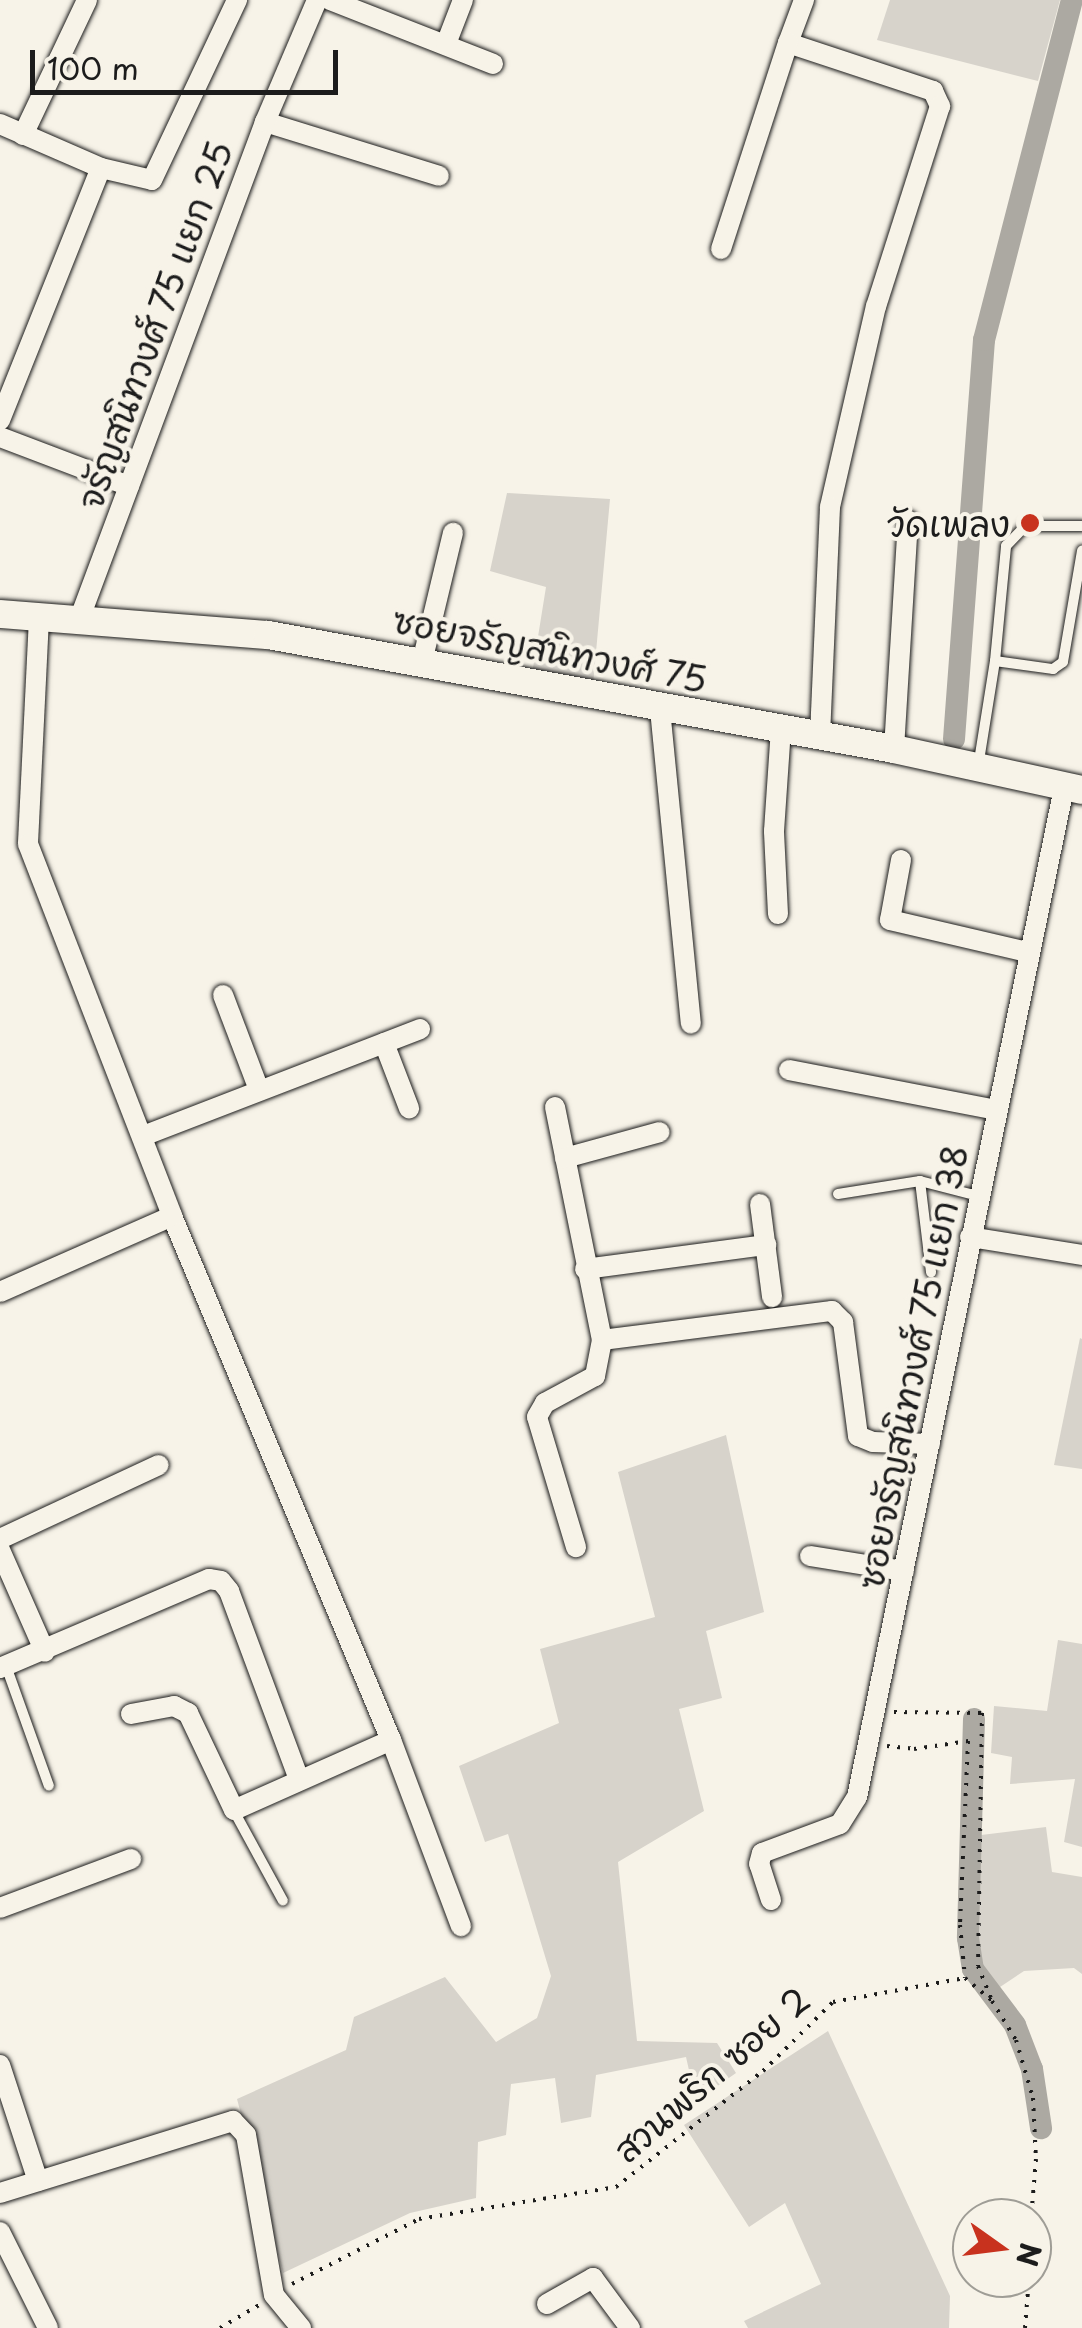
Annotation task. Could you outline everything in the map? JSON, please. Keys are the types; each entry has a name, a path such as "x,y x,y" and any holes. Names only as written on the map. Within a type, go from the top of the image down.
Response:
{"street":[{"path":"23,135 88,0"},
{"path":"0,124 101,168 148,181 155,178 237,0"},
{"name":"จรัญสนิทวงศ์ 75 แยก 25","path":"80,620 265,122 317,0"},
{"path":"330,0 493,64"},
{"path":"446,44 464,0"},
{"path":"721,250 804,0"},
{"path":"788,43 933,91 940,106 876,306 830,507 820,736"},
{"path":"265,122 439,176"},
{"path":"0,420 101,168"},
{"path":"0,437 129,486"},
{"path":"894,749 908,520"},
{"path":"422,662 453,533"},
{"name":"ซอยจรัญสนิทวงศ์ 75","path":"0,614 268,636 894,749 1073,789"},
{"path":"40,618 28,844 172,1216 390,1740 460,1926"},
{"path":"660,709 691,1023"},
{"path":"778,914 774,832 782,729"},
{"name":"ซอยจรัญสนิทวงศ์ 75 แยก 38","path":"771,1900 760,1856 842,1822 857,1797 1028,952 1073,789"},
{"path":"901,860 890,920 1028,952"},
{"path":"224,996 258,1090"},
{"path":"142,1136 420,1029"},
{"path":"384,1043 409,1108"},
{"path":"789,1070 998,1110"},
{"path":"555,1107 602,1340 595,1376 545,1403 537,1417 576,1547"},
{"path":"565,1158 660,1132"},
{"path":"760,1204 772,1297"},
{"path":"0,1292 172,1216"},
{"path":"970,1237 1082,1255"},
{"path":"586,1270 766,1246"},
{"path":"602,1340 832,1310 843,1322 858,1436 873,1442 930,1444"},
{"path":"0,1539 158,1465"},
{"path":"0,1550 45,1652"},
{"path":"810,1556 904,1571"},
{"path":"3,1667 210,1579 221,1581 229,1591 299,1779"},
{"path":"131,1714 174,1706 188,1712 234,1810 390,1740"},
{"path":"0,1908 130,1859"},
{"path":"0,2065 38,2181"},
{"path":"0,2194 233,2121 246,2135 274,2295 302,2328"},
{"path":"0,2232 48,2328"},
{"path":"547,2304 594,2278 630,2328"}],"lane":[{"path":"978,769 996,661 1003,558 1012,535 1025,526 1082,526"},
{"path":"996,661 1054,669 1063,662 1082,552"},
{"path":"838,1194 920,1182 978,1196"},
{"path":"920,1182 931,1272"},
{"path":"3,1667 50,1786"},
{"path":"234,1810 283,1902"}],"path":[{"path":"874,1712 982,1712 978,1966 992,2000 1016,2040 1034,2098 1033,2198"},
{"path":"887,1746 914,1748 968,1741 960,1925 964,1978 992,2000"},
{"name":"สวนพริก ซอย 2","path":"220,2328 274,2295 419,2219 616,2187 763,2072 833,2002 964,1978"},
{"path":"1025,2328 1027,2298"}],"shaded area":[{"path":"890,0 1060,0 1038,81 877,40"},
{"path":"507,493 610,499 593,685 532,674 546,587 490,571"},
{"path":"1082,1339 1082,1469 1054,1465"},
{"path":"726,1435 764,1612 706,1631 722,1698 679,1709 704,1811 618,1862 637,2041 717,2043 736,2073 696,2101 686,2057 596,2075 591,2117 561,2123 555,2078 511,2084 506,2135 478,2142 476,2198 410,2213 283,2273 237,2099 346,2050 354,2017 445,1977 496,2042 537,2018 551,1976 508,1834 485,1842 459,1766 559,1723 540,1649 655,1617 618,1472"},
{"path":"1058,1640 1082,1644 1082,1847 1064,1842 1075,1779 1010,1784 1012,1757 991,1753 994,1706 1047,1711"},
{"path":"1046,1827 1052,1872 1082,1877 1082,1974 1074,1968 1024,1971 997,1989 972,1952 973,1836"},
{"path":"828,2031 950,2296 949,2328 748,2328 744,2321 821,2284 785,2203 749,2227 684,2125"}],"waterway":[{"path":"954,739 984,340 1072,0"},
{"path":"974,1719 968,1938 973,1969 1015,2025 1032,2069 1041,2128"}],"place":[{"name":"วัดเพลง","path":"1030,523"}]}
